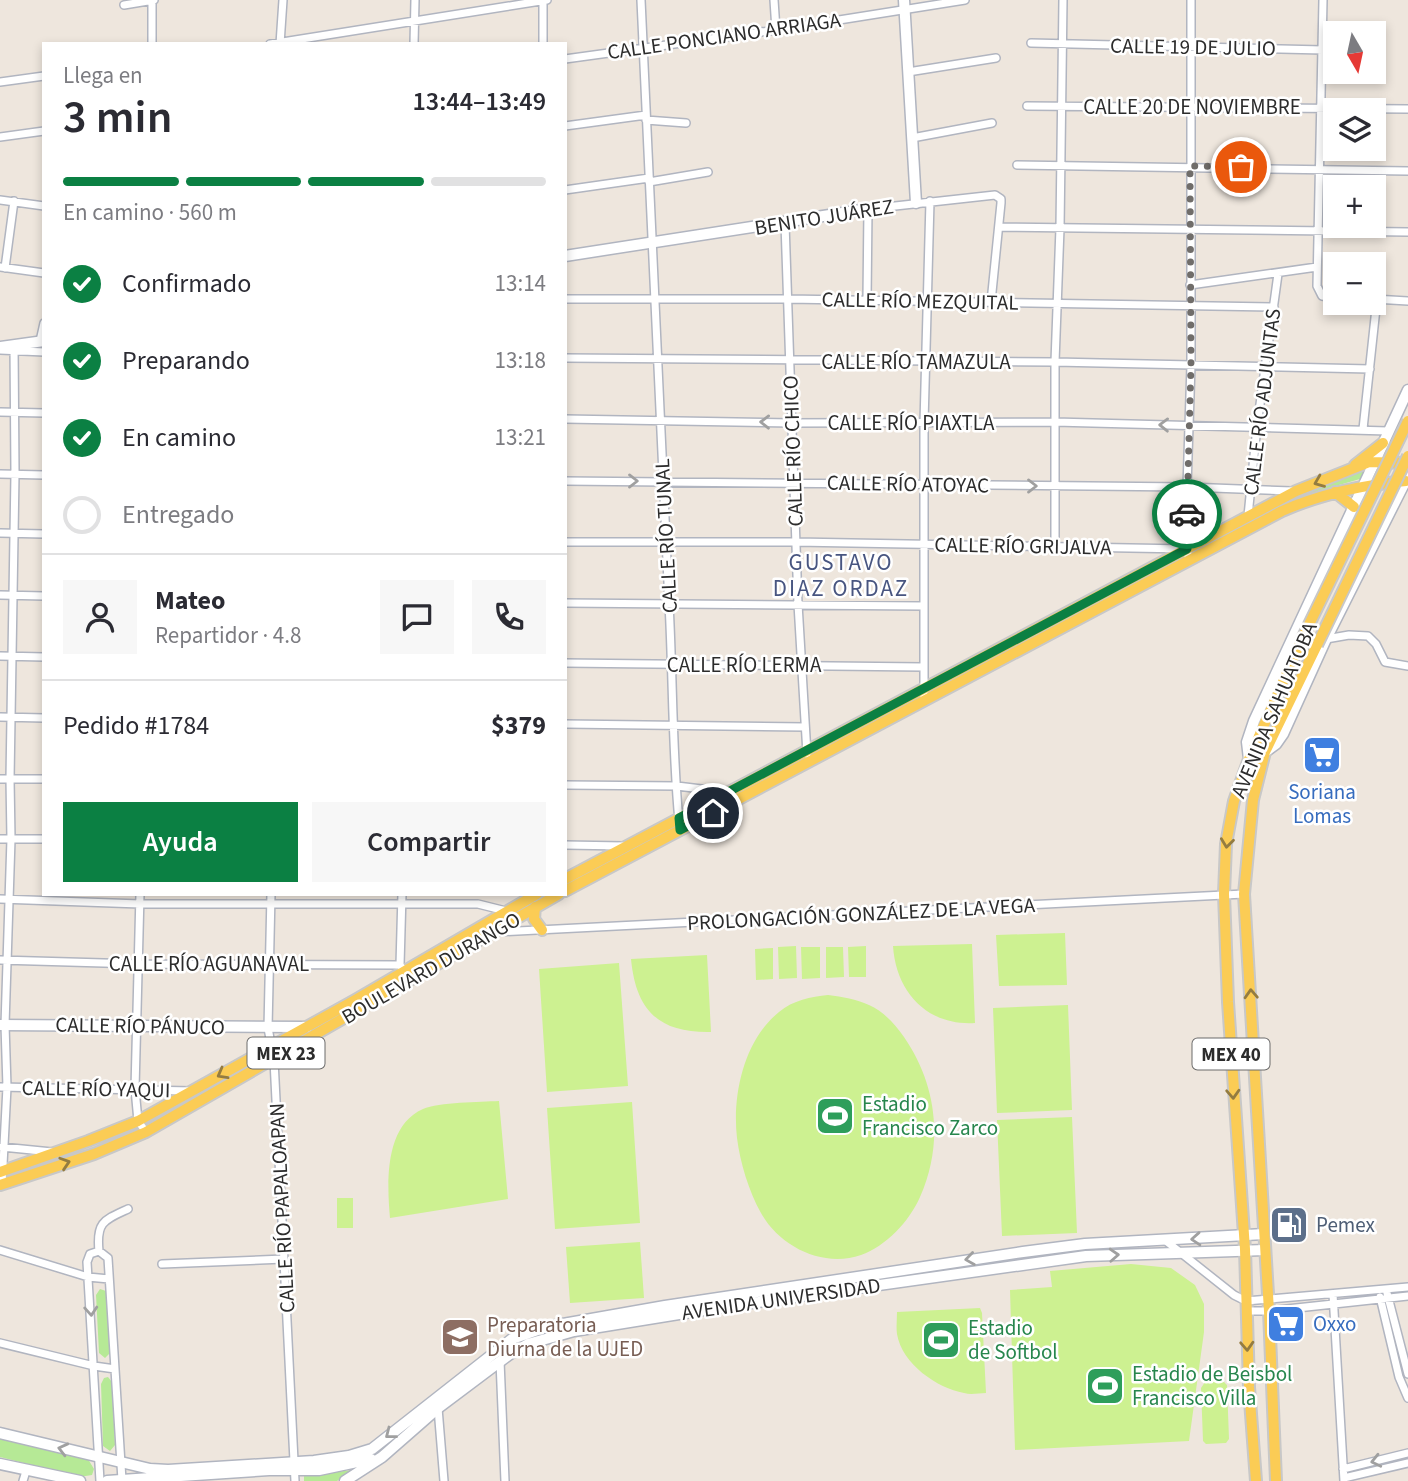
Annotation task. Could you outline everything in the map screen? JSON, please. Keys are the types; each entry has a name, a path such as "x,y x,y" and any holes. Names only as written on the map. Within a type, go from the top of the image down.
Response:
{"main road":[{"name":"AVENIDA SAHUATOBA","path":"1256,1477 1249,1387 1245,1249 1235,1133 1224,894 1228,833 1234,801 1249,759 1298,638 1408,421"},
{"path":"1352,468 1383,443"},
{"name":"AVENIDA SAHUATOBA","path":"1276,1481 1244,894 1253,800 1265,752 1322,642 1408,456"},
{"path":"567,878 1296,491 1375,461 1408,463"},
{"path":"567,890 1282,511 1335,492 1407,479"},
{"path":"1335,492 1352,510"},
{"path":"535,898 534,919 542,930"},
{"name":"BOULEVARD DURANGO","path":"1,1171 138,1121 404,972 506,911 535,898"},
{"name":"BOULEVARD DURANGO","path":"1,1184 94,1154 146,1132 322,1031 404,972 490,933 535,898"},
{"path":"1256,1477 1266,1481"}],"street":[{"path":"124,5 153,0 152,42"},
{"path":"281,42 283,0"},
{"path":"414,42 415,0"},
{"path":"287,42 545,0 542,42"},
{"name":"CALLE RÍO TUNAL","path":"642,0 673,725 680,830"},
{"path":"774,0 776,30"},
{"name":"CALLE PONCIANO ARRIAGA","path":"567,59 776,30 904,5 965,0"},
{"path":"1055,547 1055,362 1063,0"},
{"path":"1188,562 1186,487 1191,365 1191,0"},
{"path":"1323,0 1323,21"},
{"path":"904,5 916,203"},
{"name":"CALLE 19 DE JULIO","path":"1031,43 1323,50"},
{"path":"1323,50 1317,267 1318,291 1323,296"},
{"path":"908,72 996,58"},
{"path":"0,82 42,76"},
{"name":"CALLE 20 DE NOVIEMBRE","path":"1027,106 1408,109"},
{"path":"567,126 646,118 686,123"},
{"path":"912,138 992,123"},
{"path":"0,137 42,131"},
{"path":"1017,165 1408,171"},
{"path":"567,190 708,172"},
{"name":"BENITO JUÁREZ","path":"567,256 868,209 995,195 1001,203 999,226"},
{"path":"0,200 42,206"},
{"path":"14,201 3,267 42,273"},
{"path":"924,700 924,423 930,201"},
{"path":"867,300 868,209"},
{"name":"CALLE RÍO CHICO","path":"785,223 798,604 808,763"},
{"path":"990,302 999,226 1408,232"},
{"path":"1190,285 1317,267"},
{"name":"CALLE RÍO ADJUNTAS","path":"1248,530 1257,426 1278,274"},
{"name":"CALLE RÍO MEZQUITAL","path":"567,299 1058,302 1274,307"},
{"path":"1386,299 1408,300"},
{"path":"1363,429 1375,315"},
{"path":"14,348 42,341"},
{"path":"0,348 42,352"},
{"path":"1,1184 4,900 11,839 16,412 14,348"},
{"name":"CALLE RÍO TAMAZULA","path":"567,358 1055,362 1370,369"},
{"path":"1408,390 1352,510 1298,638 1310,643 1349,635 1368,636 1376,644 1385,662 1408,666"},
{"path":"0,412 42,413"},
{"name":"CALLE RÍO PIAXTLA","path":"567,419 792,423 1055,422 1388,431"},
{"path":"1388,431 1408,442"},
{"path":"0,474 42,475"},
{"path":"1322,642 1407,479"},
{"name":"CALLE RÍO ATOYAC","path":"567,481 1186,487 1296,491"},
{"path":"1352,510 1371,521 1378,536"},
{"path":"0,533 42,534"},
{"name":"CALLE RÍO GRIJALVA","path":"567,542 796,542 1187,549"},
{"path":"0,595 42,596"},
{"path":"567,603 924,606"},
{"path":"0,656 42,657"},
{"name":"CALLE RÍO LERMA","path":"567,663 923,667"},
{"path":"0,718 42,718"},
{"path":"567,724 805,727"},
{"path":"0,779 42,779"},
{"path":"567,785 677,786 726,792"},
{"path":"0,839 42,839"},
{"path":"567,845 646,848"},
{"name":"PROLONGACIÓN GONZÁLEZ DE LA VEGA","path":"478,928 490,933 1244,894"},
{"path":"140,896 135,1089 138,1121 146,1132"},
{"name":"CALLE RÍO PAPALOAPAN","path":"271,896 268,1028 274,1060 295,1471"},
{"path":"402,896 404,972"},
{"path":"4,900 140,904 478,904 506,911"},
{"name":"CALLE RÍO AGUANAVAL","path":"4,960 269,964 404,972"},
{"name":"CALLE RÍO PÁNUCO","path":"3,1025 307,1027 322,1031"},
{"name":"CALLE RÍO YAQUI","path":"3,1087 193,1091"},
{"path":"2,1147 57,1152"},
{"path":"99,1251 98,1232 101,1225 128,1209"},
{"name":"AVENIDA UNIVERSIDAD","path":"295,1471 372,1448 493,1352 526,1332 665,1306 1085,1244 1264,1234"},
{"path":"1166,1241 1246,1306 1333,1304 1408,1296"},
{"path":"1085,1244 1086,1256"},
{"path":"0,1250 88,1277 109,1279"},
{"name":"AVENIDA UNIVERSIDAD","path":"345,1481 382,1457 438,1408 500,1361 528,1344 574,1331 716,1308 1086,1256 1265,1250"},
{"path":"100,1481 88,1277 89,1256 99,1251 108,1258 122,1480"},
{"path":"162,1264 284,1259"},
{"path":"884,1273 885,1285"},
{"path":"1268,1306 1333,1294 1408,1287"},
{"path":"1382,1289 1399,1377 1408,1398"},
{"path":"1333,1294 1344,1479 1408,1463"},
{"path":"1384,1298 1408,1374"},
{"path":"0,1343 115,1369"},
{"path":"500,1361 505,1481"},
{"path":"438,1408 444,1481"},
{"path":"0,1433 99,1458 168,1470 295,1471"},
{"path":"1343,1469 1408,1453"},
{"path":"107,1481 319,1470 382,1457"},
{"path":"0,1464 25,1476 80,1481"}],"green space":[{"path":"1367,472 1367,477 1318,491 1259,519 1256,517 1325,483"},
{"path":"1065,933 1067,985 999,986 996,935"},
{"path":"972,944 975,1023 942,1019 917,1003 908,991 895,963 893,946"},
{"path":"796,946 797,978 779,979 778,947"},
{"path":"866,946 866,977 849,977 848,947"},
{"path":"801,947 820,947 820,978 802,979"},
{"path":"826,947 843,947 844,977 826,978"},
{"path":"773,948 773,979 756,980 755,949"},
{"path":"707,955 711,1032 677,1028 653,1015 638,992 631,959"},
{"path":"619,963 628,1086 547,1092 539,969"},
{"name":"Estadio Francisco Zarco","path":"828,995 869,1005 893,1023 904,1037 915,1055 930,1094 934,1135 928,1177 920,1197 903,1224 888,1239 870,1251 847,1258 832,1259 804,1252 791,1245 769,1225 749,1186 737,1138 736,1121 743,1069 757,1037 784,1008 802,1000"},
{"path":"1068,1005 1072,1110 997,1113 993,1008"},
{"path":"499,1101 508,1199 390,1218 388,1189 391,1157 401,1128 410,1117 423,1109 439,1105"},
{"path":"632,1102 640,1223 555,1229 547,1108"},
{"path":"1072,1117 1077,1233 1002,1236 997,1120"},
{"path":"337,1198 353,1198 353,1228 337,1228"},
{"path":"640,1242 644,1298 570,1303 566,1247"},
{"name":"Estadio de Beisbol Francisco Villa","path":"1131,1264 1171,1268 1195,1285 1204,1304 1204,1332 1189,1441 1015,1450 1010,1290 1052,1287 1050,1271"},
{"path":"100,1289 107,1294 111,1352 105,1358 99,1353 96,1295"},
{"path":"980,1308 986,1393 967,1394 932,1380 913,1365 900,1345 897,1312"},
{"path":"108,1377 112,1382 115,1445 110,1451 103,1446 101,1384 104,1378"},
{"path":"1205,1382 1224,1382 1227,1385 1229,1439 1226,1443 1206,1444 1203,1441 1201,1388"},
{"path":"0,1437 88,1459 94,1469 92,1475 79,1477 0,1457"},
{"path":"352,1470 337,1481 304,1481 304,1476"}],"way so far":[{"path":"1187,514 1191,365 1190,166 1241,167"}],"place":[{"name":"Soriana Lomas","path":"1322,755"},
{"name":"Estadio Francisco Zarco","path":"835,1116"},
{"name":"Pemex","path":"1289,1225"},
{"name":"Oxxo","path":"1286,1324"},
{"name":"Preparatoria Diurna de la UJED","path":"460,1337"},
{"name":"Estadio de Softbol","path":"941,1340"},
{"name":"Estadio de Beisbol Francisco Villa","path":"1105,1386"}],"district":[{"name":"GUSTAVO DIAZ ORDAZ","path":"841,575"}],"route":[{"path":"713,813 680,830 679,818 1187,549 1187,514"}]}
